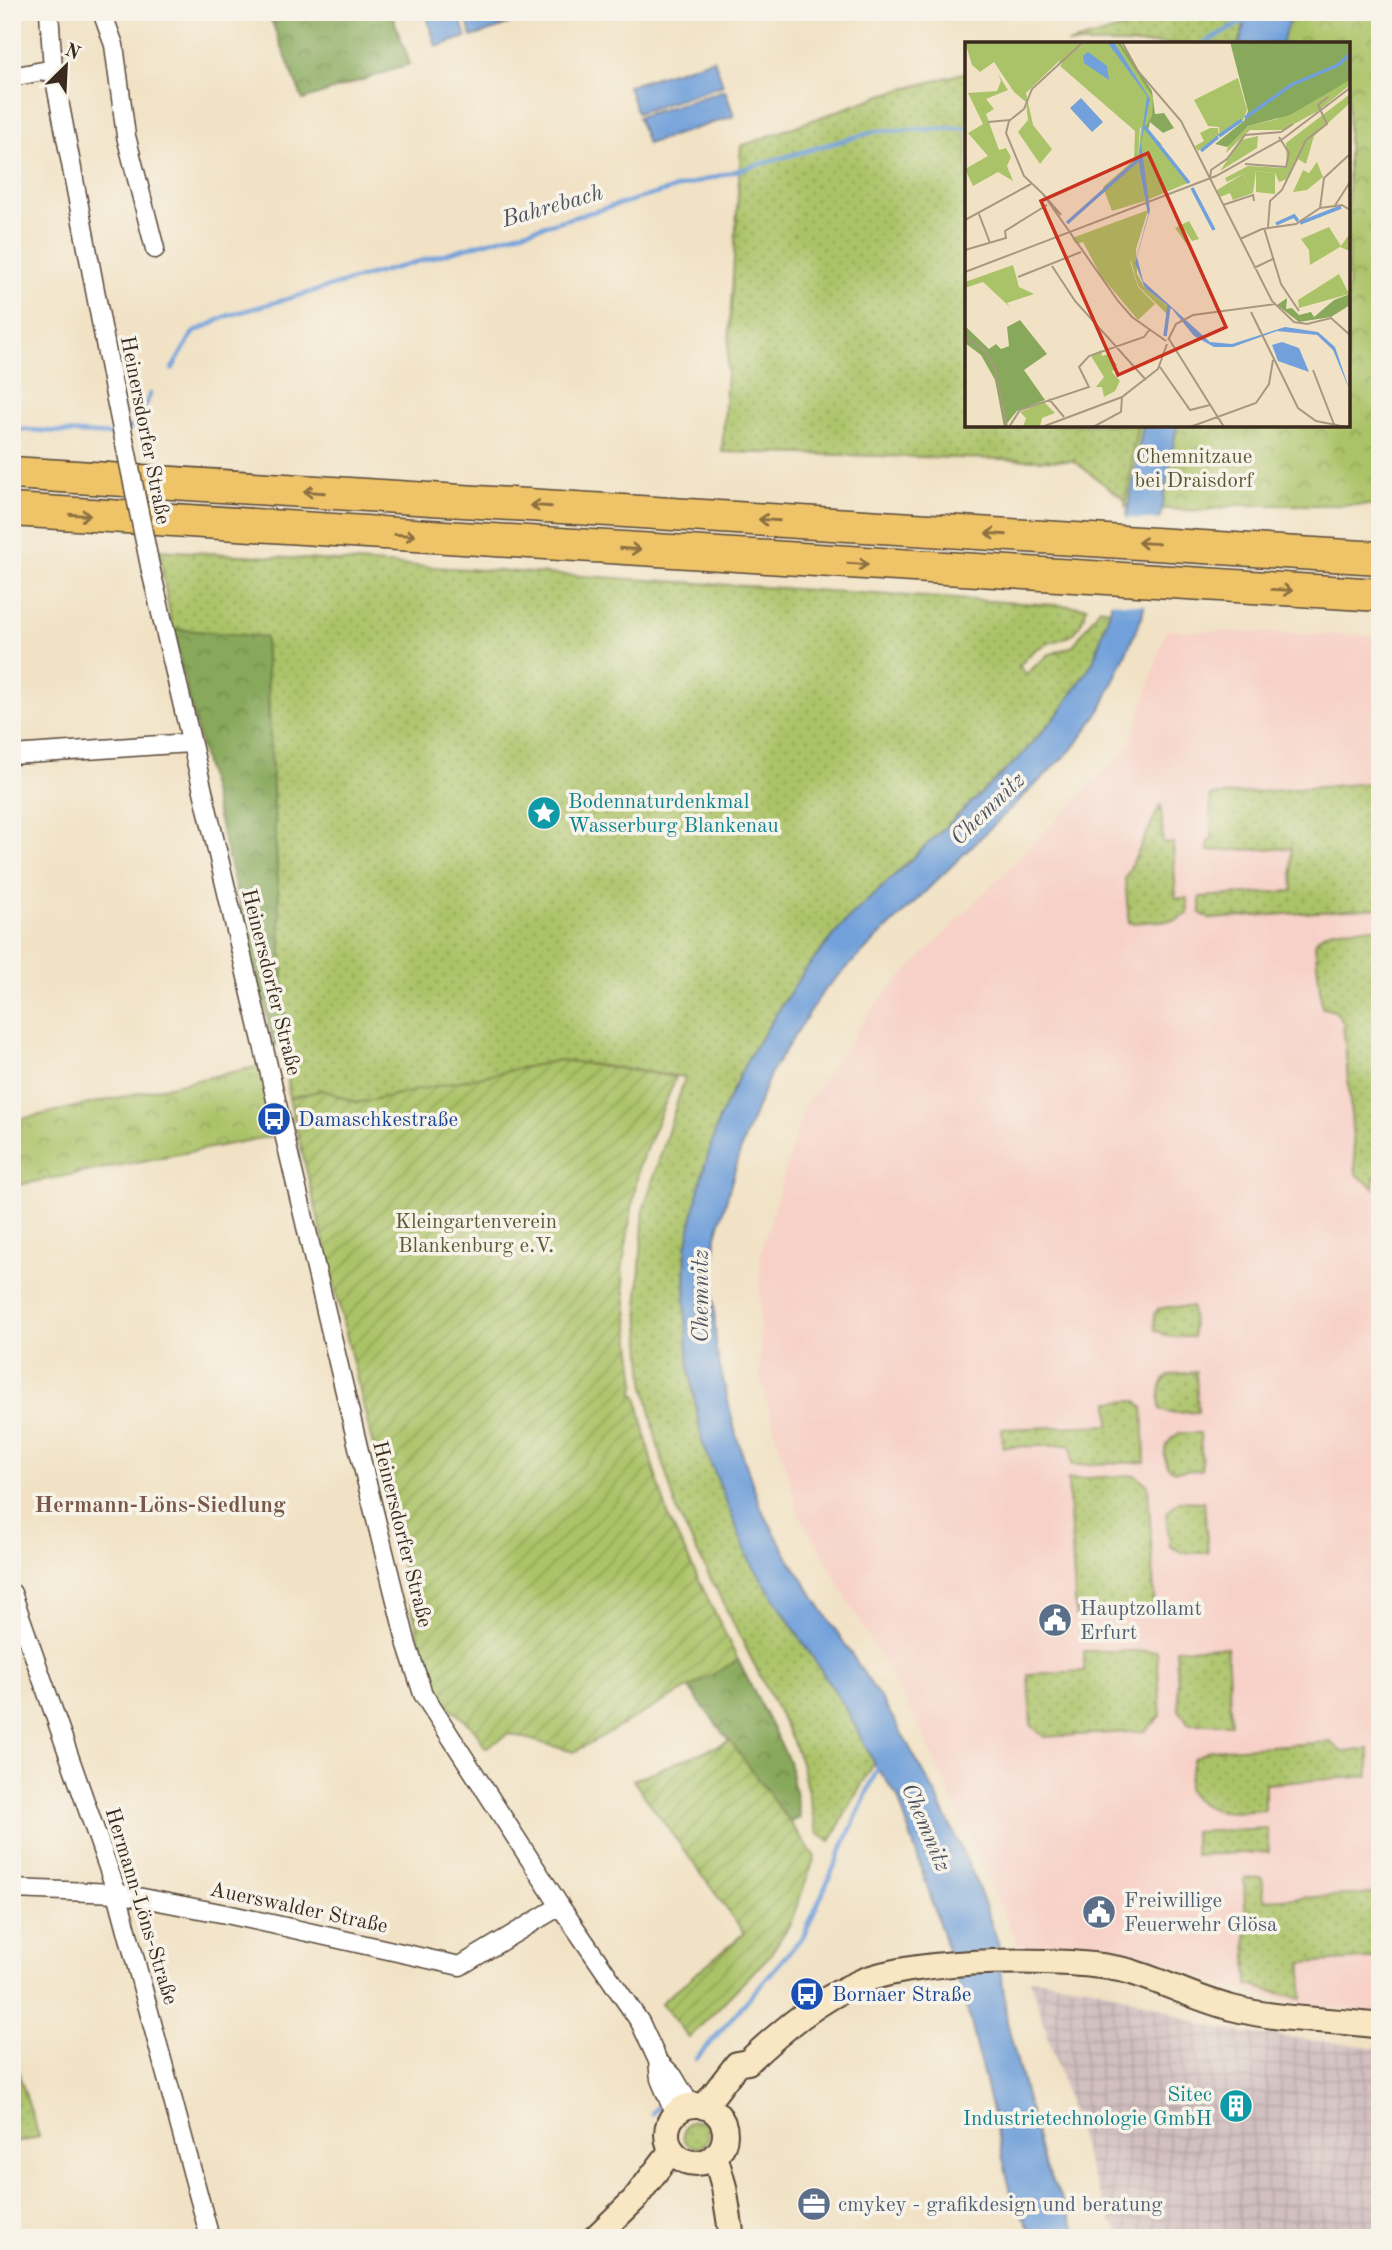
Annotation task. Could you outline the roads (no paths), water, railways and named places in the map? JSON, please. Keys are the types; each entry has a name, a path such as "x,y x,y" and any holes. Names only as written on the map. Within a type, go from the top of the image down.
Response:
{"highway":[{"path":"12,472 1380,558"},
{"path":"12,510 1214,587 1380,595"}],"main road":[{"path":"732,2238 724,2197 709,2185 693,2158 667,2136 746,2071 748,2062 806,2014 863,1981 928,1968 1023,1962 1073,1963 1129,1971 1231,2008 1267,2016 1380,2026"},
{"path":"595,2238 634,2200 725,2136 698,2111"}],"street":[{"name":"Heinersdorfer Straße","path":"49,12 53,69 151,571 407,1645 423,1693 560,1906 640,2022 658,2061 673,2076 698,2111"},
{"path":"102,12 114,45 126,136 155,249"},
{"path":"12,77 53,69"},
{"path":"12,755 190,743"},
{"name":"Hermann-Löns-Straße","path":"12,1593 117,1893 210,2238"},
{"name":"Auerswalder Straße","path":"12,1889 117,1893 231,1914 460,1966 560,1906"}],"water":[{"path":"426,12 458,12 466,37 436,47"},
{"path":"464,12 497,12 502,27 472,37"},
{"path":"500,12 533,12 534,15 504,25"},
{"path":"1249,12 1292,12 1282,42 1240,42"},
{"path":"714,59 723,85 637,113 628,86"},
{"path":"725,90 734,116 647,144 638,117"},
{"name":"Chemnitz","path":"1143,427 1177,427 1142,617 1101,709 1075,746 824,990 771,1072 742,1145 716,1236 713,1280 716,1350 736,1435 760,1506 788,1557 893,1718 935,1793 975,1879 998,1942 1007,2022 1042,2159 1080,2238 1034,2238 1011,2193 971,2022 898,1797 874,1763 847,1710 750,1561 702,1441 689,1367 685,1301 686,1248 701,1179 719,1119 747,1060 802,974 845,922 1021,756 1060,712 1093,662 1110,610"}],"waterway":[{"name":"Bahrebach","path":"1206,42 1241,23 1249,23"},
{"name":"Bahrebach","path":"172,369 193,333 227,316 876,131 965,128"},
{"name":"Bahrebach","path":"127,429 138,424 150,394"},
{"name":"Bahrebach","path":"12,429 113,435 119,433"},
{"path":"696,2059 804,1935 880,1763"},
{"path":"652,2114 660,2104"}],"place":[{"name":"Bodennaturdenkmal Wasserburg Blankenau","path":"544,813"},
{"name":"Damaschkestraße","path":"274,1119"},
{"name":"Hauptzollamt Erfurt","path":"1055,1620"},
{"name":"Freiwillige Feuerwehr Glösa","path":"1099,1912"},
{"name":"Bornaer Straße","path":"807,1994"},
{"name":"Sitec Industrietechnologie GmbH","path":"1236,2106"},
{"name":"cmykey - grafikdesign und beratung","path":"814,2204"}],"district":[{"name":"Hermann-Löns-Siedlung","path":"160,1504"}],"park label":[{"name":"Chemnitzaue bei Draisdorf","path":"1194,468"},
{"name":"Kleingartenverein Blankenburg e.V.","path":"476,1233"}]}
